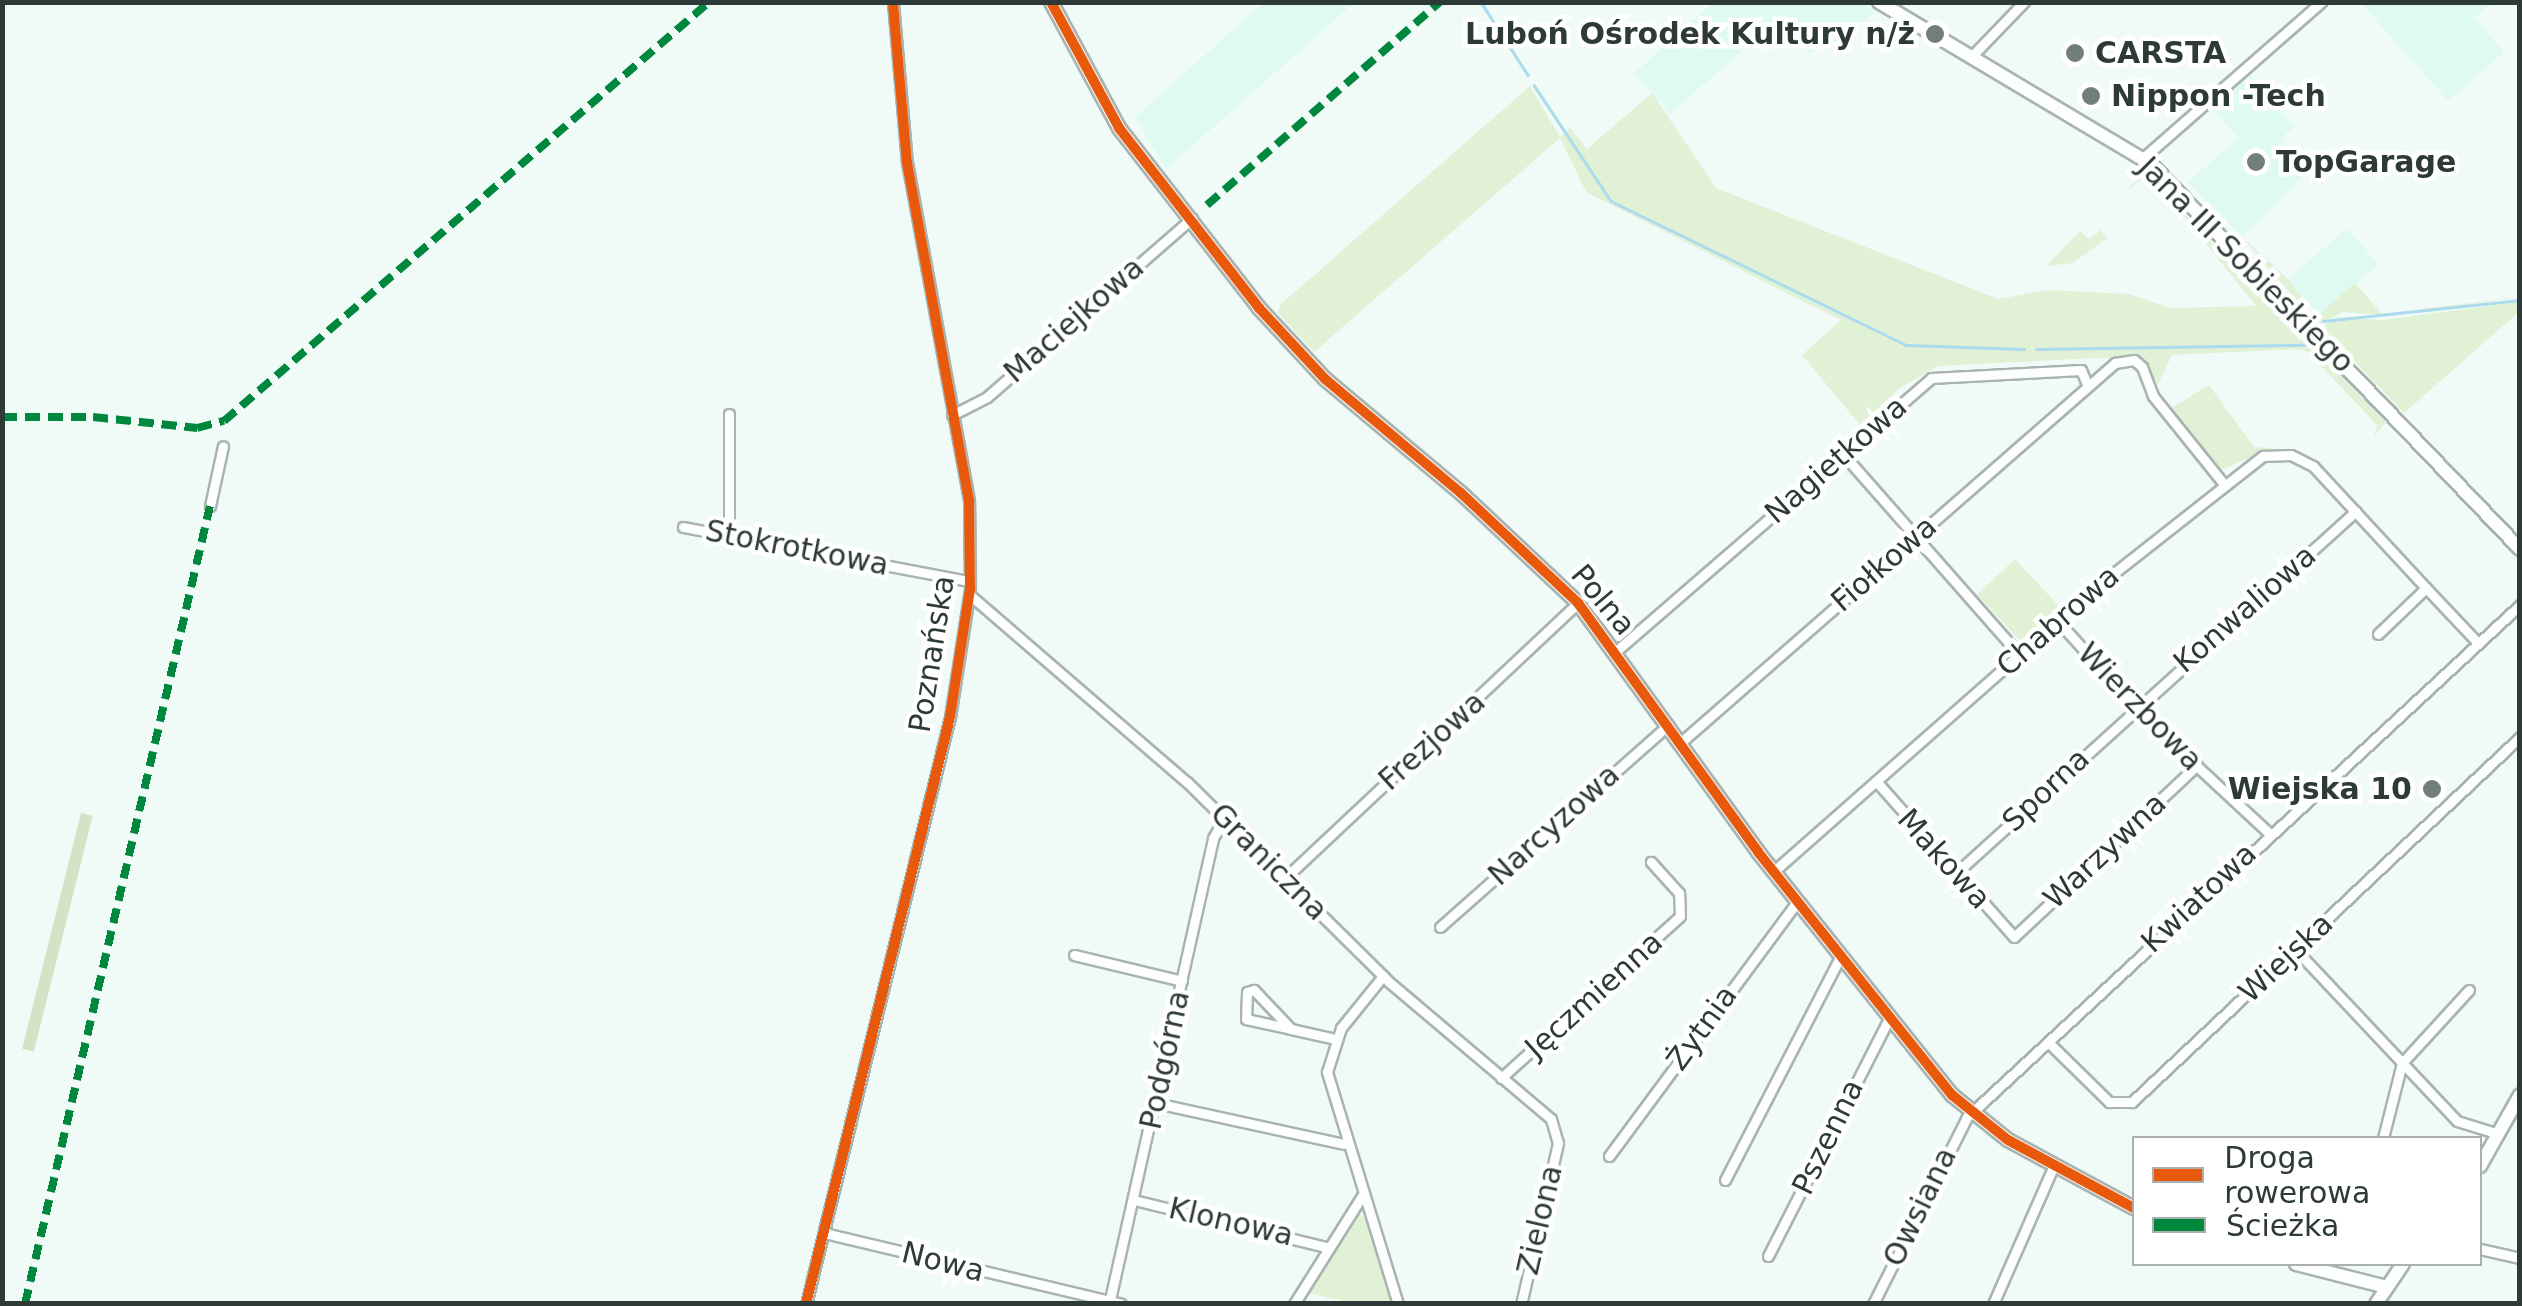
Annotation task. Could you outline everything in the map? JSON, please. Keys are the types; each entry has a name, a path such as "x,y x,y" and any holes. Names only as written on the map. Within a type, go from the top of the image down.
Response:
{"street":[{"name":"Poznańska","path":"806,1304 950,717 970,596 970,500 906,163 893,2"},
{"name":"Polna","path":"1051,2 1115,123 1307,362 1578,603 1797,902 1889,1019 1970,1113 2132,1207"},
{"name":"Jana III Sobieskiego","path":"1879,2 2143,158 2520,548"},
{"path":"1972,56 2024,2"},
{"path":"2143,158 2321,2"},
{"name":"Maciejkowa","path":"952,415 988,396 1192,218"},
{"name":"Fiołkowa","path":"1680,743 2115,363 2134,360 2152,396 2223,483"},
{"name":"Nagietkowa","path":"1616,652 1939,374 2081,370 2087,384"},
{"path":"729,414 729,534"},
{"path":"210,506 224,446"},
{"path":"1844,454 2019,654"},
{"name":"Chabrowa","path":"1774,871 2057,620 2223,483 2263,456 2291,455 2314,466 2478,643"},
{"name":"Konwaliowa","path":"2135,707 2356,511"},
{"name":"Stokrotkowa","path":"683,527 970,581"},
{"path":"2378,634 2426,588"},
{"name":"Graniczna","path":"970,596 1045,655 1224,819 1383,976 1551,1119 1558,1136"},
{"name":"Frezjowa","path":"1285,878 1578,603"},
{"name":"Kwiatowa","path":"1970,1113 2520,605"},
{"name":"Wierzbowa","path":"2057,620 2135,707 2269,833"},
{"name":"Sporna","path":"1956,873 2135,707"},
{"name":"Narcyzowa","path":"1440,927 1668,725"},
{"name":"Wiejska","path":"2048,1042 2106,1100 2124,1106 2520,737"},
{"name":"Warzywna","path":"2014,936 2197,765"},
{"name":"Makowa","path":"1876,781 2014,936"},
{"name":"Podgórna","path":"1109,1302 1213,838 1224,819"},
{"name":"Jęczmienna","path":"1501,1078 1680,916 1679,893 1651,862"},
{"name":"Żytnia","path":"1608,1156 1797,902"},
{"path":"2295,950 2457,1121 2500,1134"},
{"path":"1074,955 1182,981"},
{"path":"1725,1180 1840,956"},
{"path":"1383,976 1335,1038 1328,1080 1344,1144 1398,1304"},
{"path":"1290,1029 1254,990 1248,992 1244,1018 1290,1029 1335,1038"},
{"path":"2384,1136 2402,1063 2469,990"},
{"name":"Pszenna","path":"1768,1256 1889,1019"},
{"path":"2482,1163 2520,1096"},
{"path":"1156,1103 1344,1144"},
{"name":"Owsiana","path":"1873,1304 1970,1113"},
{"name":"Zielona","path":"1521,1304 1558,1136"},
{"path":"1993,1304 2054,1165"},
{"path":"1294,1304 1326,1246 1362,1196"},
{"name":"Klonowa","path":"1134,1200 1326,1246"},
{"name":"Nowa","path":"824,1232 1122,1304"},
{"path":"2482,1248 2520,1258"},
{"path":"2304,1266 2386,1287"},
{"path":"2376,1304 2402,1266"}],"shaded area":[{"path":"1861,2 1875,11 1831,49 1824,42 1809,54 1778,19 1670,114 1634,73 1713,3"},
{"path":"1263,3 1354,3 1166,169 1135,117"},
{"path":"2361,3 2492,3 2475,18 2504,52 2448,101"},
{"path":"2249,74 2295,127 2281,138 2308,171 2242,237 2188,182 2238,138 2211,106"},
{"path":"1530,86 1560,137 1570,128 1587,149 1652,93 1716,188 1998,299 2047,290 2129,294 2170,308 2256,306 2168,197 2144,177 2126,191 2144,172 2386,422 2374,437 2377,425 2307,351 2296,349 2172,355 2158,384 2139,356 1938,366 1900,388 1860,425 1802,355 1841,320 1586,192 1560,138 1314,352 1278,313 1280,305"},
{"path":"2347,228 2378,264 2320,315 2288,279"},
{"path":"2101,230 2107,238 2073,263 2046,266 2080,231 2089,239"},
{"path":"2242,237 2287,278 2308,303 2302,307"},
{"path":"2355,283 2382,314 2519,297 2393,316 2342,312 2319,325 2309,313 2319,314"},
{"path":"2519,302 2519,312 2404,413 2322,328 2335,317 2383,320"},
{"path":"2209,385 2254,447 2273,448 2219,471 2170,409"},
{"path":"2015,559 2059,607 2021,642 1977,594"},
{"path":"81,813 93,816 34,1052 22,1049"},
{"path":"1355,1213 1364,1216 1393,1303 1352,1303 1308,1293 1300,1304"}],"waterway":[{"path":"1481,2 1528,75"},
{"path":"1534,85 1611,201 1906,345 2024,349"},
{"path":"2323,321 2520,300"},
{"path":"2036,349 2305,345"}],"marked path":[{"path":"2,417 93,417 197,428 224,421 709,2"},
{"path":"1207,205 1440,2"},
{"path":"25,1304 210,506"}],"cycle path":[{"path":"806,1304 950,717 970,589 969,500 907,163 893,2"},
{"path":"1051,2 1119,128 1259,308 1325,379 1461,493 1578,603 1758,852 1952,1095 2008,1140 2132,1207"}],"place":[{"name":"Luboń Ośrodek Kultury n/ż","path":"1935,34"},
{"name":"CARSTA","path":"2075,53"},
{"name":"Nippon -Tech","path":"2091,96"},
{"name":"TopGarage","path":"2256,162"},
{"name":"Wiejska 10","path":"2432,789"}]}
